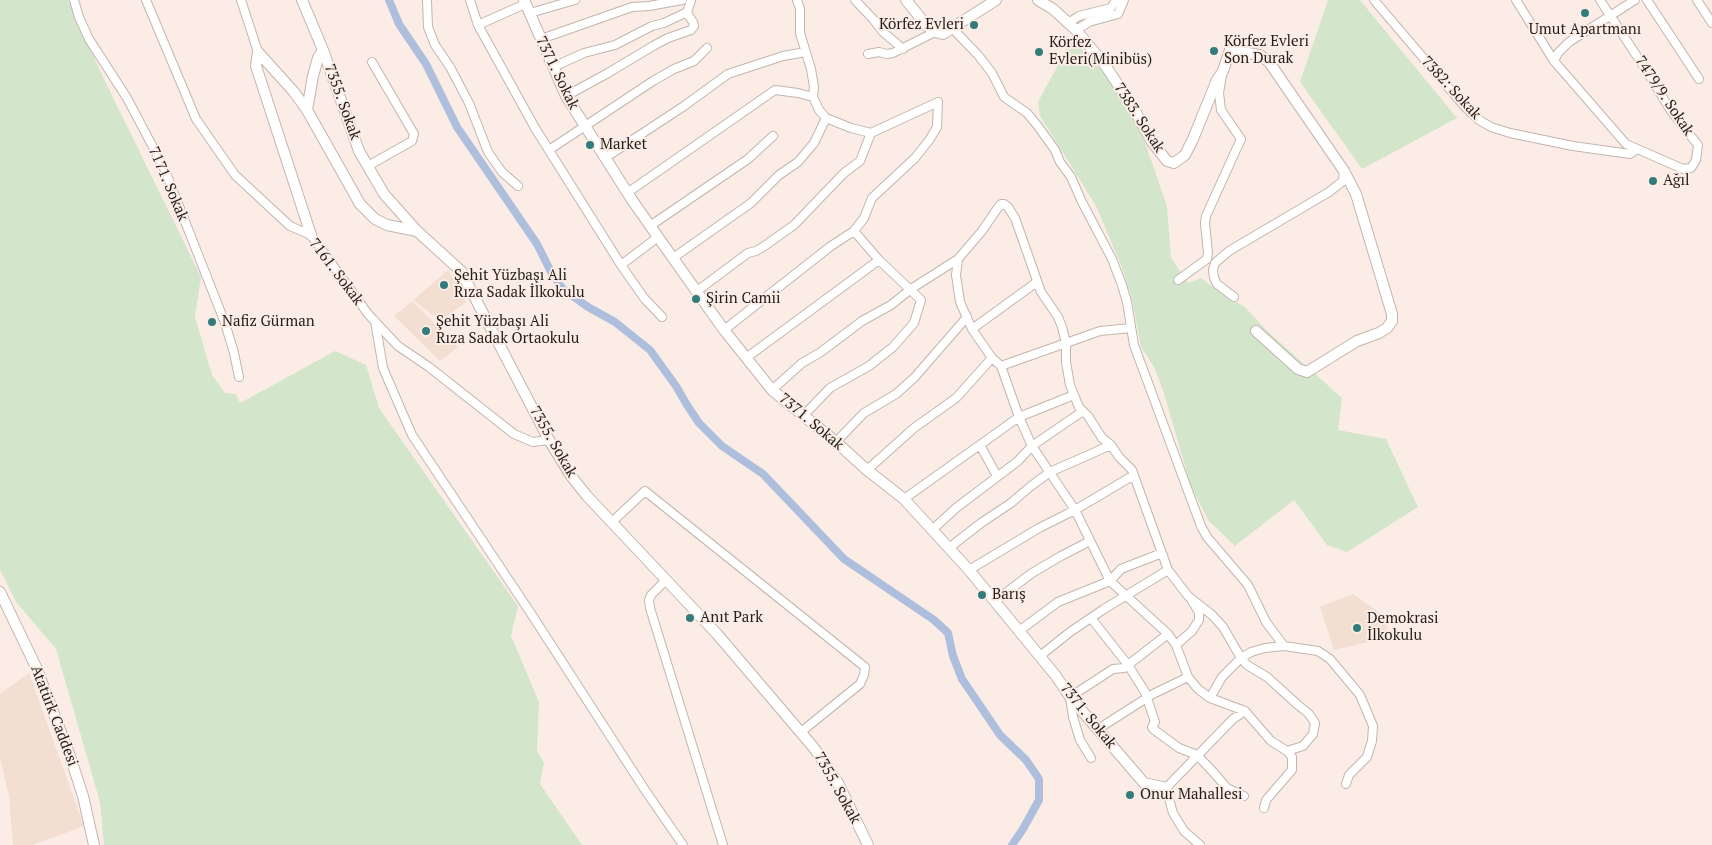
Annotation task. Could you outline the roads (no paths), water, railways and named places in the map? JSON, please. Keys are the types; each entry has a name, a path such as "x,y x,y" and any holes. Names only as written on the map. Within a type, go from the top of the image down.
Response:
{"street":[{"name":"7171. Sokak","path":"74,0 89,39 127,98 164,168 225,323 239,377"},
{"name":"7161. Sokak","path":"146,0 196,119 235,175 290,226 311,235 375,321 398,346 429,367 514,434 533,442 549,440"},
{"path":"241,0 258,52 294,92 307,110 360,204 374,219 386,226 417,231"},
{"name":"7355. Sokak","path":"302,0 323,50 359,152 384,194 417,231 461,271 549,440 571,476 716,634 814,748 838,783 868,845"},
{"path":"427,0 428,27 435,45 450,67 469,103 488,152 502,172 518,186"},
{"path":"470,0 478,25 549,150 621,265 644,298 662,317"},
{"path":"478,25 526,6 575,0"},
{"path":"541,39 631,4 649,6 682,0"},
{"path":"566,96 668,38 691,30 694,26 687,13 691,0"},
{"path":"724,330 830,246 854,231 864,218 872,198 915,158 937,127 938,102 886,127 871,132 851,128 826,118 819,110 813,97 814,87 800,33 800,9 797,0"},
{"path":"855,0 873,19 882,32 903,49"},
{"path":"906,0 935,32 943,34 996,0"},
{"name":"7383. Sokak","path":"1038,0 1055,5 1068,23 1105,65 1134,109 1152,142 1167,161 1174,163 1185,155 1223,71 1230,50 1260,55 1269,62 1344,171"},
{"path":"1068,23 1079,16 1111,8 1116,0"},
{"path":"1076,30 1088,22 1118,14 1124,0"},
{"name":"7382: Sokak","path":"1374,0 1478,120 1491,127 1510,133 1573,146 1630,154 1637,149"},
{"name":"7479/9. Sokak","path":"1516,0 1554,61 1626,144 1683,169 1691,168 1696,160 1698,145 1671,111 1600,0"},
{"path":"1554,61 1569,42 1635,0"},
{"path":"1647,0 1699,79"},
{"path":"1697,0 1712,23"},
{"name":"7371. Sokak","path":"526,6 566,96 605,158 650,226 724,330 772,390 904,499 969,570 1040,656 1070,697 1144,783 1166,788"},
{"path":"553,67 584,53 615,45 652,26 687,13"},
{"path":"953,29 992,73 1004,96 1027,113 1056,150 1060,162 1071,177 1112,259 1127,302 1134,345 1201,526 1207,537 1248,585 1266,622 1284,646"},
{"path":"868,54 879,52 887,54 903,49 935,32"},
{"path":"549,150 653,81 674,69 694,61 707,48"},
{"path":"307,110 313,76 318,58 323,50"},
{"path":"258,52 256,66 311,235"},
{"path":"605,158 684,106 728,74 783,56 806,52"},
{"path":"368,166 412,141 414,134 372,62"},
{"path":"1178,280 1207,259 1206,216 1241,139 1222,110 1219,93 1223,71"},
{"path":"628,193 775,90 813,97"},
{"path":"673,258 752,203 779,175 798,162 814,143 826,118"},
{"path":"697,292 748,253 763,247 794,224 844,173 860,161 871,132"},
{"path":"650,226 748,159 773,136"},
{"path":"1234,296 1218,284 1214,278 1213,270 1215,263 1229,250 1329,192 1343,181 1344,171"},
{"path":"1256,331 1298,370 1307,372 1357,341 1380,333 1392,321 1392,314 1356,194 1344,171"},
{"path":"772,390 802,363 821,352 862,321 891,305 911,289 958,259 997,208 1004,204 1015,218 1041,292 1058,317 1066,343 1066,362 1070,385 1074,395 1102,438 1111,445 1119,457 1132,470 1168,570 1199,612 1199,620 1192,631 1176,645"},
{"path":"804,415 830,388 869,366 893,347 914,323 921,300 879,260 854,231"},
{"path":"621,265 658,237"},
{"path":"958,259 957,290 960,302 972,329 992,358 1001,366 1019,417 1032,446 1075,510 1110,581 1128,595 1168,634 1176,645 1188,677 1198,689 1210,698 1245,711 1271,740 1287,751 1292,757 1292,770 1266,800 1264,808"},
{"path":"746,358 879,260"},
{"path":"972,329 1037,282"},
{"path":"836,442 864,413 896,394 914,378 967,317"},
{"path":"375,321 383,368 412,435 683,845"},
{"path":"1001,366 1100,331 1131,328"},
{"path":"867,470 914,428 956,398 992,358"},
{"path":"904,499 1019,417 1074,395"},
{"path":"932,530 956,508 1018,461 1032,446 1083,411"},
{"path":"980,445 997,476"},
{"path":"950,548 964,535 1011,503 1050,472 1111,445"},
{"path":"969,570 1134,475"},
{"path":"612,522 645,491 865,667 860,684 801,732"},
{"path":"995,601 1032,574 1090,541"},
{"path":"1019,631 1058,602 1110,581 1121,569 1162,553"},
{"path":"1040,656 1070,632 1168,570"},
{"path":"666,580 651,595 649,600 650,608 723,845"},
{"name":"Atatürk Caddesi","path":"0,592 36,667 70,756 83,796 94,845"},
{"path":"1188,596 1212,615 1223,627 1247,665 1267,677 1298,706 1310,714 1315,723 1313,734 1303,746 1287,751"},
{"path":"1091,618 1128,665 1145,692 1155,722 1152,727 1179,748 1197,755 1226,788 1244,796"},
{"path":"1091,758 1080,740 1073,717 1070,697 1113,669 1124,668 1168,634"},
{"path":"1210,698 1222,677 1241,658 1251,652 1284,646 1318,651 1330,659 1360,695 1373,726 1372,741 1367,757 1349,775 1346,784"},
{"path":"1098,729 1146,699 1188,677"},
{"path":"1200,845 1184,831 1173,813 1166,788 1233,719 1245,711"}],"waterway":[{"path":"389,0 399,24 426,64 457,127 537,244 552,274 563,289 588,307 615,322 650,350 676,386 699,423 722,446 763,474 844,559 934,620 948,633 953,656 962,679 1000,735 1026,760 1039,779 1039,800 1012,845"}],"place":[{"name":"Umut Apartmanı","path":"1585,13"},
{"name":"Körfez Evleri","path":"974,25"},
{"name":"Körfez Evleri Son Durak","path":"1214,51"},
{"name":"Körfez Evleri(Minibüs)","path":"1039,52"},
{"name":"Market","path":"590,145"},
{"name":"Ağıl","path":"1653,181"},
{"name":"Şehit Yüzbaşı Ali Rıza Sadak İlkokulu","path":"444,285"},
{"name":"Şirin Camii","path":"696,299"},
{"name":"Nafiz Gürman","path":"212,322"},
{"name":"Şehit Yüzbaşı Ali Rıza Sadak Ortaokulu","path":"426,331"},
{"name":"Barış","path":"982,595"},
{"name":"Anıt Park","path":"690,618"},
{"name":"Demokrasi İlkokulu","path":"1357,628"},
{"name":"Onur Mahallesi","path":"1130,795"}]}
